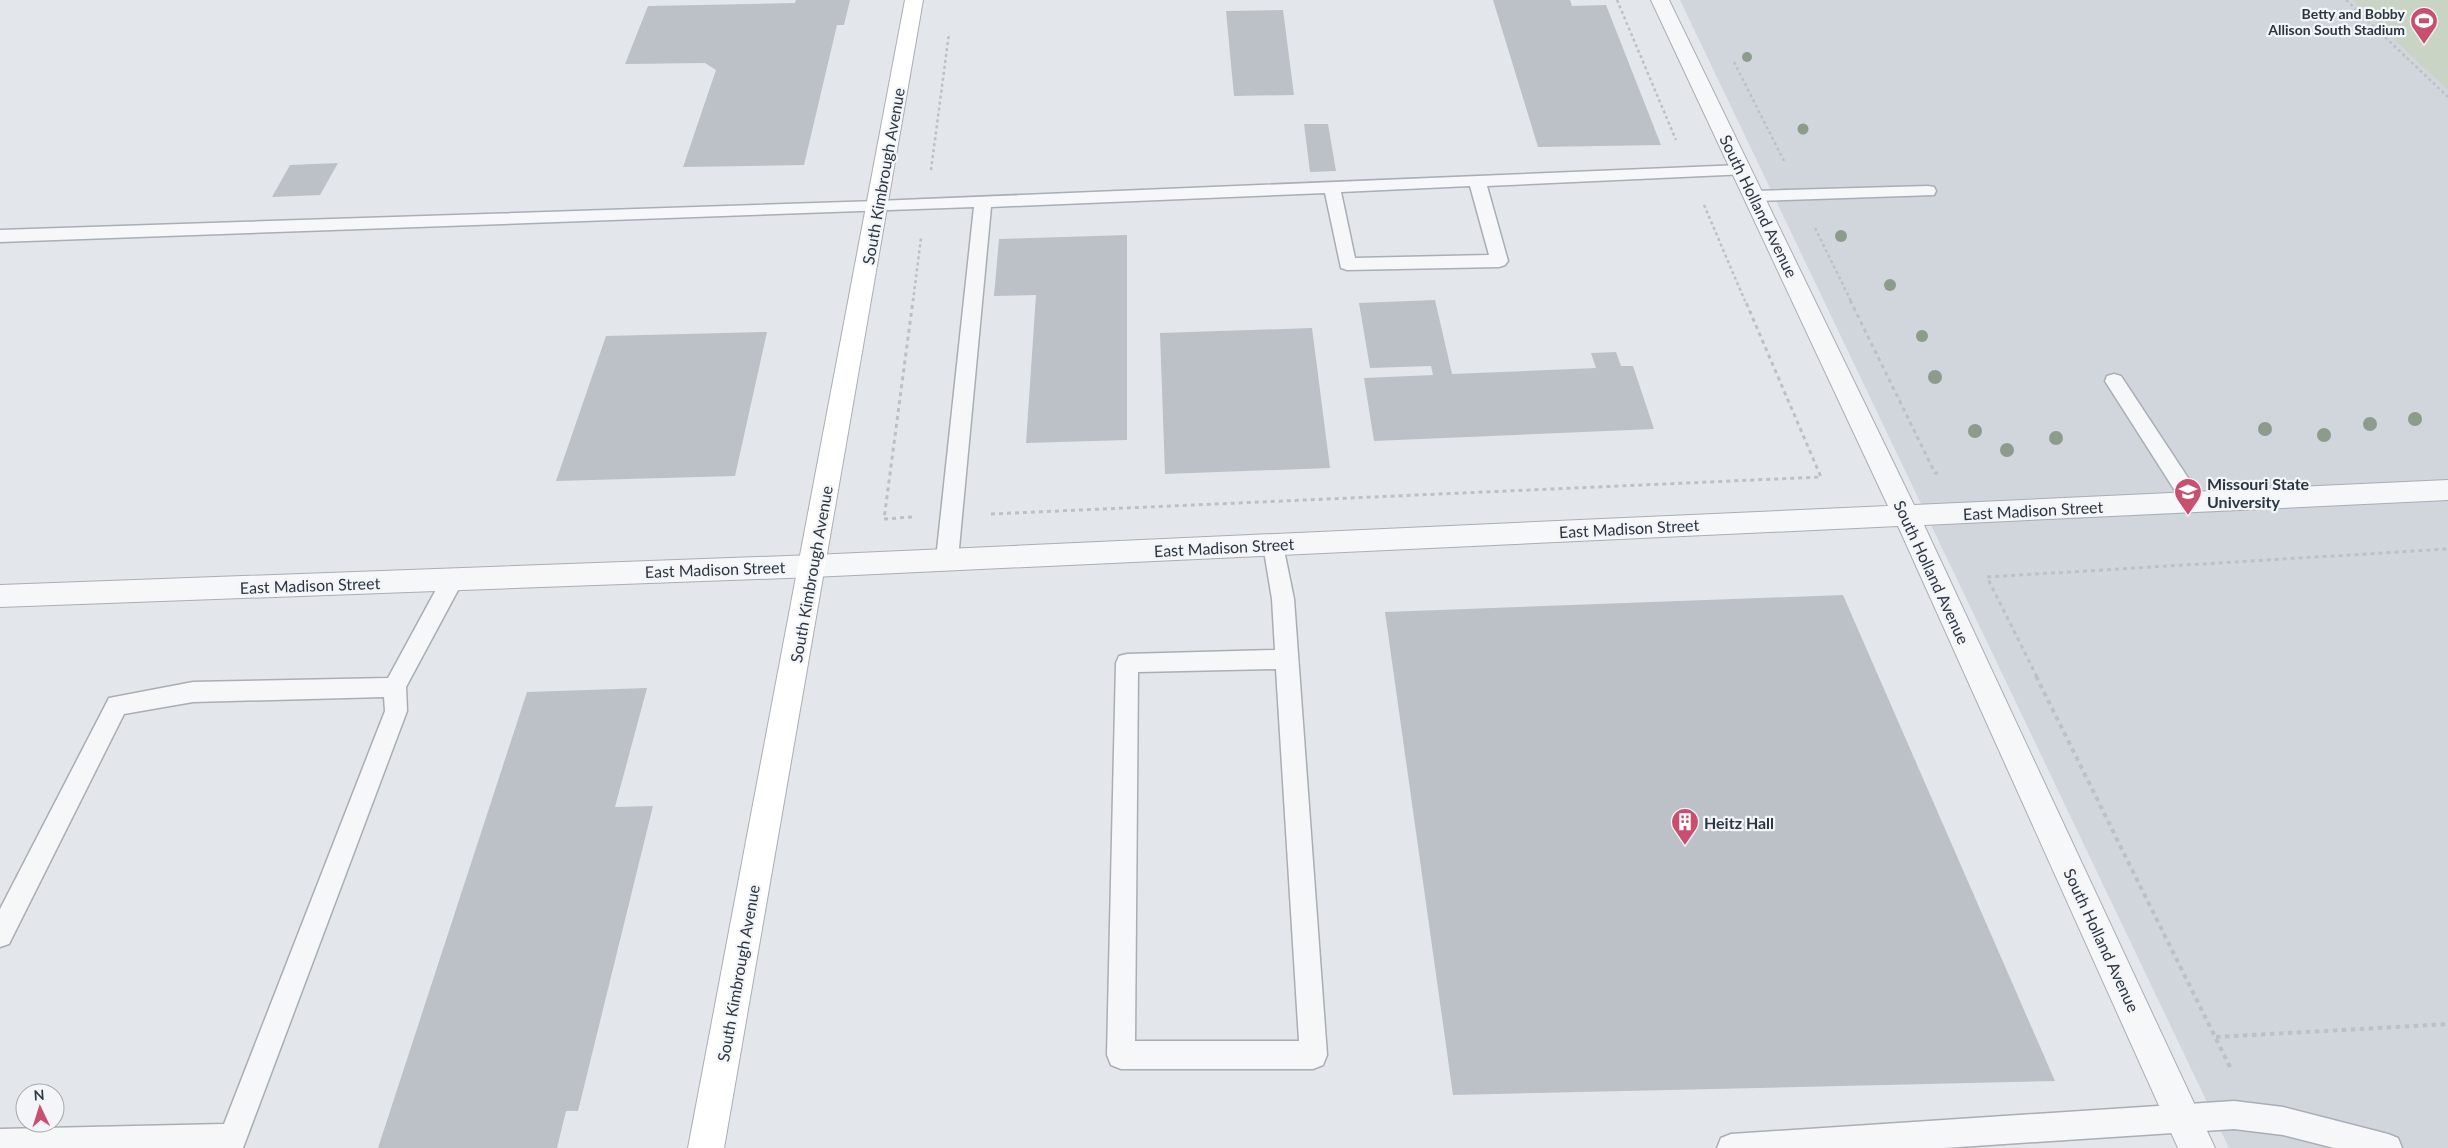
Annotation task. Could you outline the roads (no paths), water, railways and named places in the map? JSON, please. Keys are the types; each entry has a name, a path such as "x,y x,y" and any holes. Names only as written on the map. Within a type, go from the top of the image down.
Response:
{"main road":[{"name":"South Kimbrough Avenue","path":"706,1148 813,566 914,0"}],"street":[{"name":"South Holland Avenue","path":"1660,0 1906,515 2197,1148"},
{"name":"East Madison Street","path":"0,596 813,566 2448,490"}],"lane":[{"path":"0,236 878,206 1741,170"},
{"path":"1332,187 1347,264 1499,260 1477,181"},
{"path":"1754,196 1928,191"},
{"path":"947,559 984,201"},
{"path":"2114,381 2194,502"},
{"path":"1273,545 1283,599 1287,659 1313,1055 1121,1055 1127,663 1287,659"},
{"path":"0,1143 231,1143 396,711 395,687 453,579"},
{"path":"0,934 117,705 193,692 395,687"},
{"path":"1731,1148 2234,1115 2283,1121 2388,1148"}],"place":[{"name":"Betty and Bobby Allison South Stadium","path":"2424,45"},
{"name":"Missouri State University","path":"2188,516"},
{"name":"Heitz Hall","path":"1685,846"}]}
